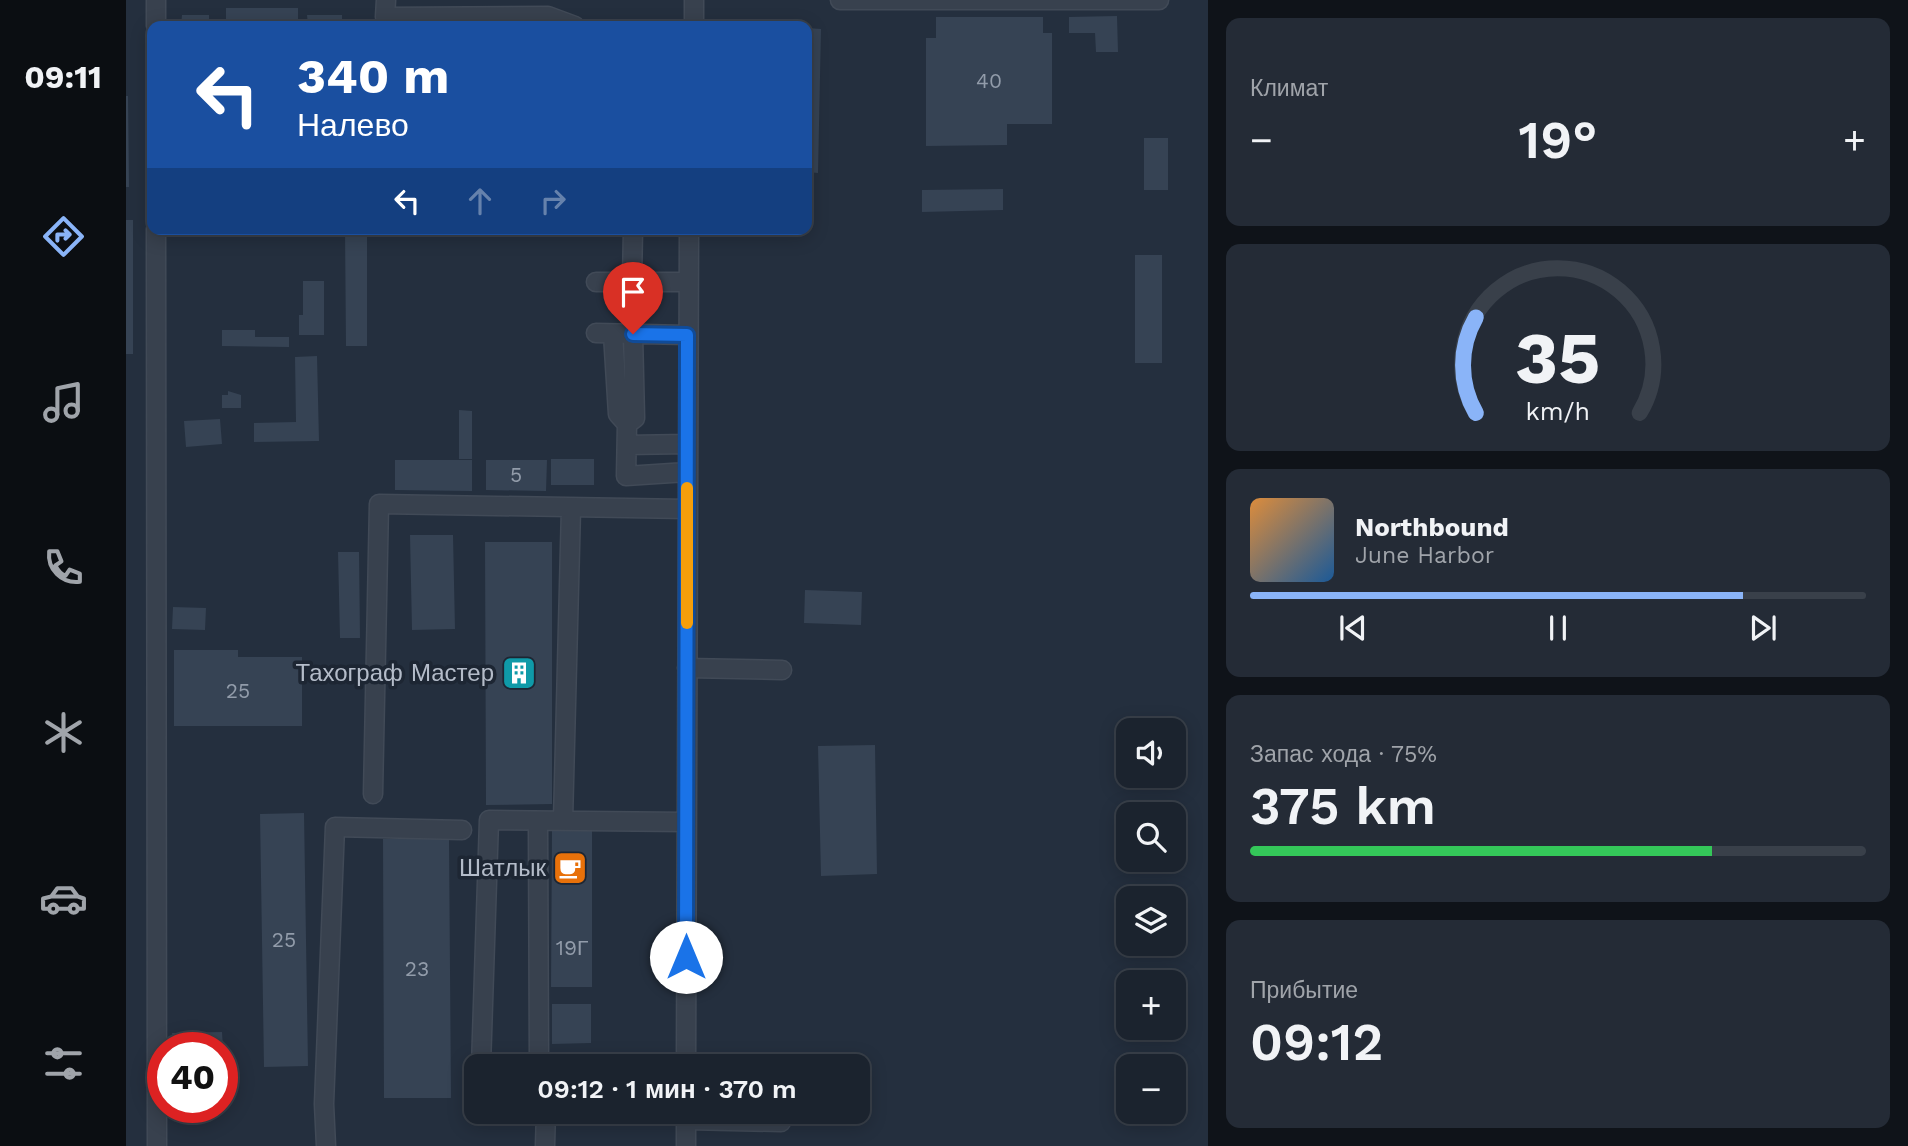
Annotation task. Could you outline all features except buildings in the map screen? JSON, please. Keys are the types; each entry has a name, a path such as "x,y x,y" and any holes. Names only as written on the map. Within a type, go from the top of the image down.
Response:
{"street":[{"path":"156,0 156,21"},
{"path":"386,0 385,17 548,16 562,21"},
{"path":"694,0 694,21"},
{"path":"840,0 1159,0"},
{"path":"156,235 157,1146"},
{"path":"632,282 633,235"},
{"path":"686,1054 689,235"},
{"path":"596,282 687,282"},
{"path":"687,335 604,333 618,414 627,424 626,476 687,472"},
{"path":"627,424 635,418 633,334"},
{"path":"627,445 687,444"},
{"path":"373,794 379,504 687,509"},
{"path":"563,821 571,508"},
{"path":"687,668 782,670"},
{"path":"481,1054 489,820 686,822"},
{"path":"538,825 539,1054"},
{"path":"326,1146 324,1104 335,827 463,830"},
{"path":"545,1124 545,1146"},
{"path":"686,1124 686,1146"}],"slow traffic":[{"path":"687,488 687,623"}],"place":[{"name":"Тахограф Мастер","path":"519,673"},
{"name":"Шатлык","path":"570,868"}],"route":[{"path":"633,334 687,335 686,957"}]}
